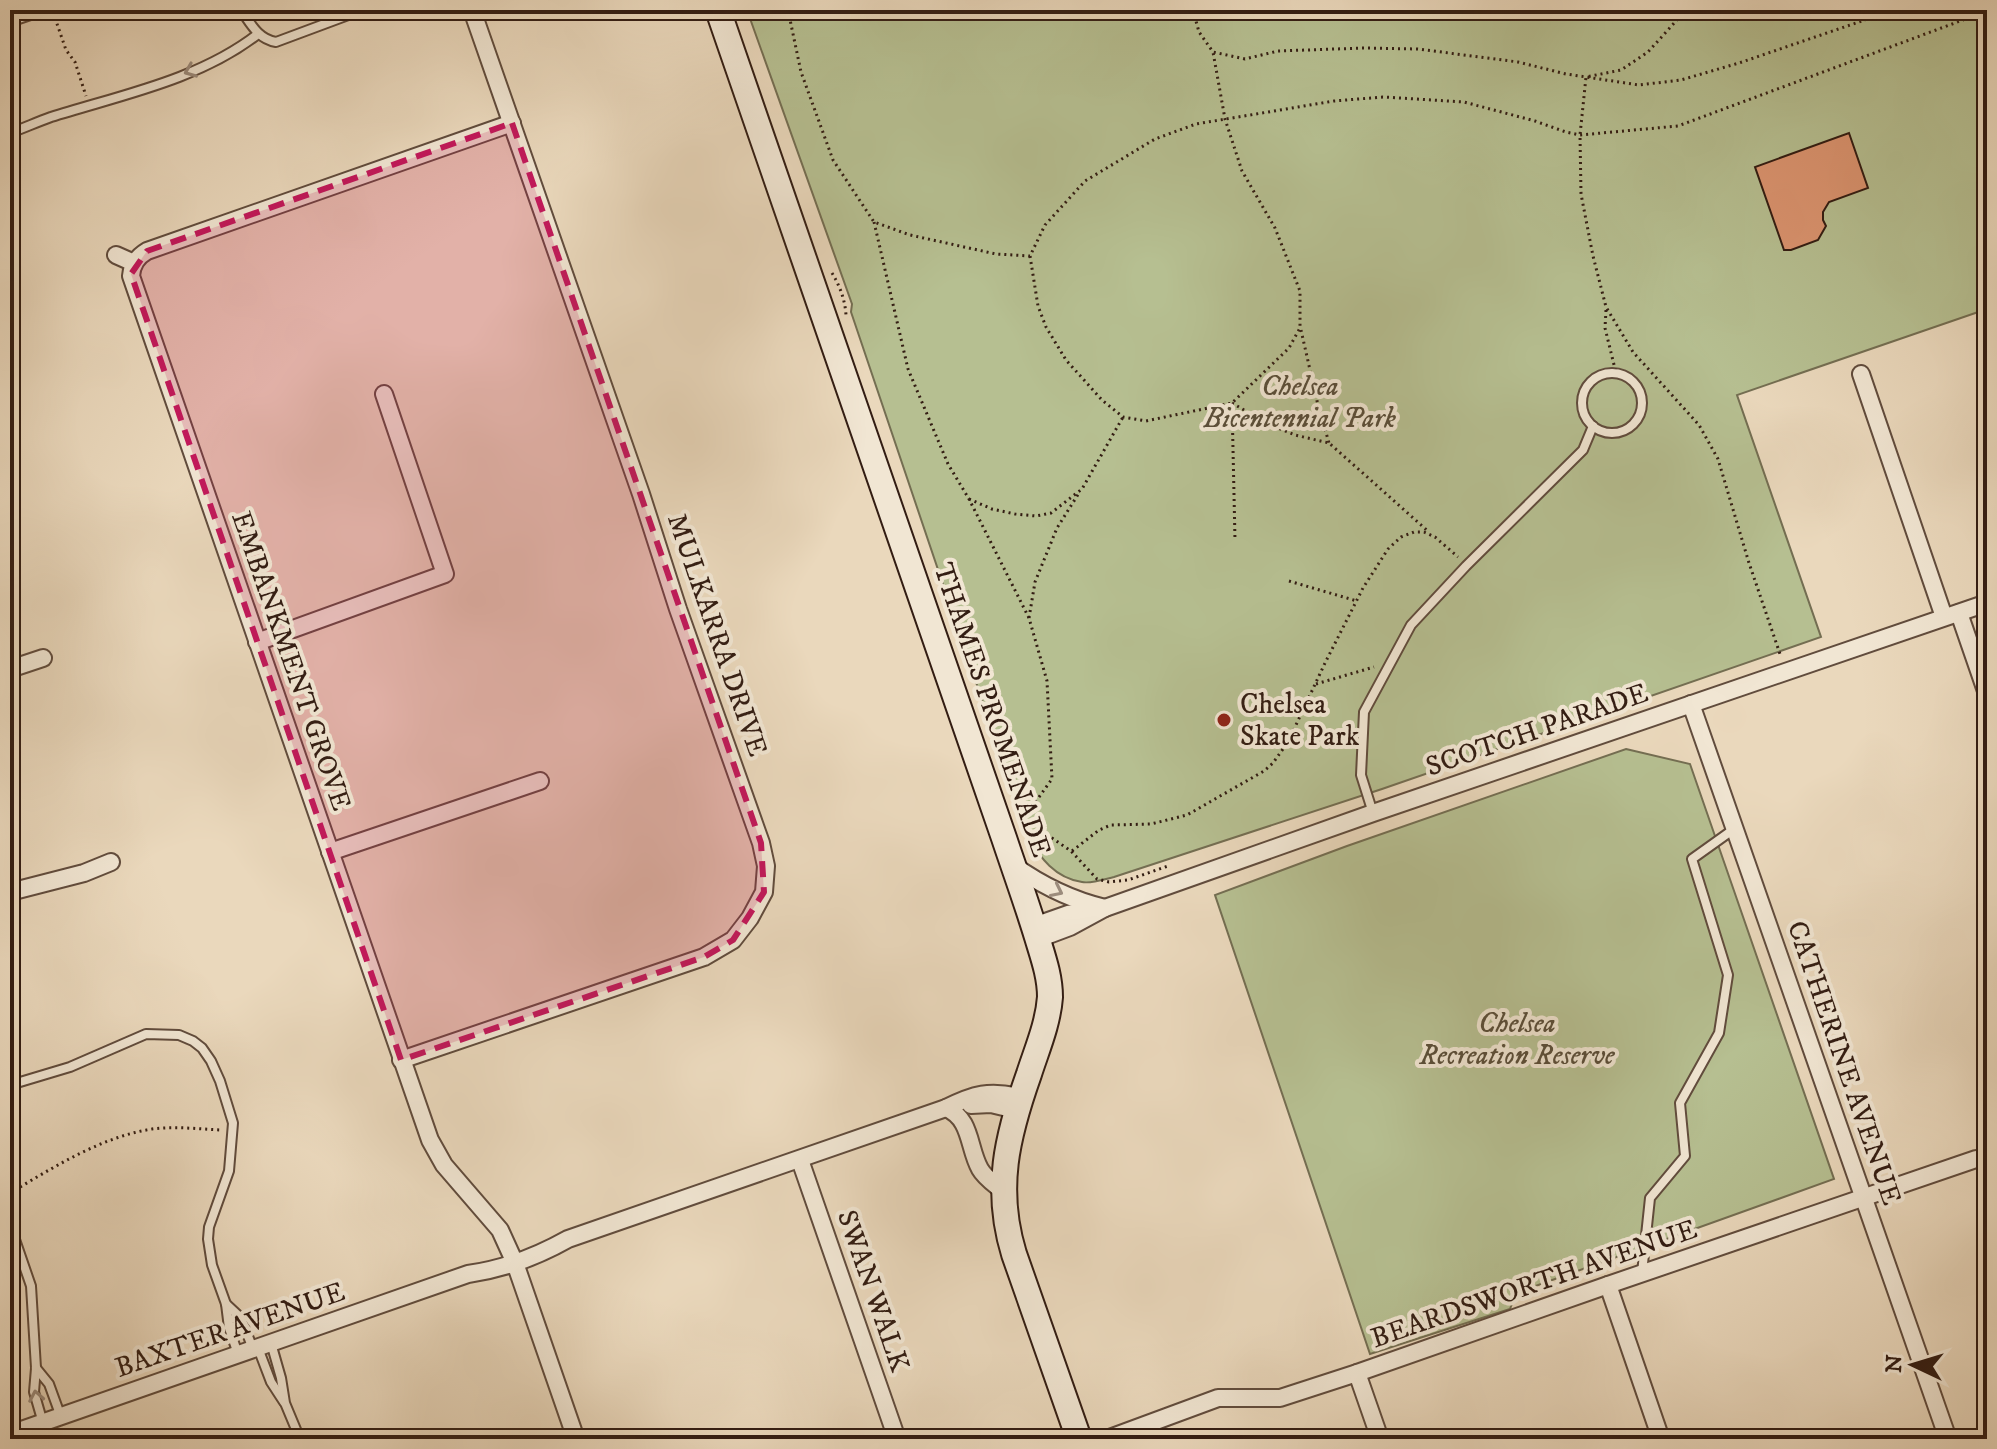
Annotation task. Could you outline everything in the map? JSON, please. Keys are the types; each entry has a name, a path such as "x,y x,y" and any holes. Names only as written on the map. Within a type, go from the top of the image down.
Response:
{"main road":[{"name":"THAMES PROMENADE","path":"718,10 1013,865 1048,976 1048,1008 1044,1029 1007,1145 1004,1192 1011,1245 1079,1439"}],"street":[{"name":"MULKARRA DRIVE","path":"401,1060 704,957 733,940 750,918 764,892 766,866 761,843 678,609 631,464 472,10"},
{"path":"116,255 134,263 147,251 512,123"},
{"name":"EMBANKMENT GROVE","path":"134,263 132,282 430,1140 444,1165 500,1230 513,1258 576,1439"},
{"path":"1861,374 1951,615 1987,694"},
{"path":"257,642 445,574 384,394"},
{"name":"SCOTCH PARADE","path":"1036,933 1068,914 1105,908 1987,603"},
{"path":"10,669 43,658"},
{"name":"CATHERINE AVENUE","path":"1691,704 1948,1439"},
{"path":"330,852 540,781"},
{"path":"10,892 84,873 111,862"},
{"path":"1013,865 1050,888 1105,908"},
{"name":"BAXTER AVENUE","path":"10,1434 468,1274 493,1271 513,1258 544,1253 568,1239 800,1160 980,1093 998,1093 1018,1104"},
{"path":"946,1108 965,1125 981,1171 1004,1192"},
{"name":"SWAN WALK","path":"800,1160 897,1439"},
{"name":"BEARDSWORTH AVENUE","path":"1107,1439 1218,1398 1280,1398 1863,1198 1981,1161"},
{"path":"1608,1285 1661,1439"},
{"path":"1357,1373 1380,1439"}],"lane":[{"path":"10,22 45,10"},
{"path":"241,10 258,34 269,41 277,41 362,10"},
{"path":"10,133 166,82 216,61 258,34"},
{"path":"1616,373 1634,381 1640,390 1642,409 1631,426 1612,433 1593,426 1583,410 1582,401 1585,391 1597,377 1616,373"},
{"path":"1373,813 1361,775 1364,712 1411,625 1583,450 1593,426"},
{"path":"1642,1273 1650,1198 1685,1156 1680,1103 1719,1033 1728,975 1692,859 1734,829"},
{"path":"10,1085 70,1067 141,1036 155,1033 179,1035 198,1044 211,1061 225,1094 233,1131 227,1180 209,1227 212,1265 226,1304 229,1328 255,1348 283,1383 285,1403"},
{"path":"10,1225 31,1286 36,1368 34,1392 43,1423"},
{"path":"226,1304 241,1318 300,1439"},
{"path":"36,1368 49,1384 61,1417"}],"path":[{"path":"52,10 66,50 75,62 90,107"},
{"path":"788,10 801,72 833,160 874,222 908,369 948,464 1029,618 1047,681 1052,779 1024,819"},
{"path":"1193,10 1199,32 1213,52 1225,119 1242,171 1275,228 1300,291 1300,328 1329,443"},
{"path":"1586,77 1621,70 1648,52 1686,10"},
{"path":"1848,10 1865,20"},
{"path":"1213,52 1245,59 1278,51 1418,49 1518,62 1566,74 1639,85 1681,80 1739,63 1894,10"},
{"path":"1300,328 1289,348 1232,403 1146,421 1123,417 1102,400 1066,360 1046,327 1038,306 1030,256 1045,225 1085,181 1155,139 1196,124 1334,101 1383,97 1464,102 1580,135 1678,126 1987,11"},
{"path":"1586,77 1580,135 1581,194 1606,307 1633,352 1699,425 1718,459 1749,563 1787,673"},
{"path":"874,222 910,235 996,254 1030,256"},
{"path":"830,270 838,282 846,318"},
{"path":"1606,307 1605,328 1616,373"},
{"path":"1232,403 1268,424 1295,435 1329,443 1466,566"},
{"path":"1232,403 1235,540"},
{"path":"1029,618 1035,582 1057,528 1123,417"},
{"path":"969,499 992,509 1036,516 1051,513 1082,489"},
{"path":"1071,851 1111,825 1151,824 1187,815 1264,771 1288,742 1325,663 1388,549 1401,537 1414,532 1435,537"},
{"path":"1289,581 1357,601"},
{"path":"1316,684 1391,662"},
{"path":"1016,810 1024,819 1071,851 1097,879 1109,882 1128,880"},
{"path":"10,1193 96,1147 140,1132 171,1128 233,1131"}],"highlighted area":[{"path":"512,123 761,843 764,892 733,940 704,957 401,1060 131,274 147,251"}],"green space":[{"name":"Chelsea Bicentennial Park","path":"747,10 1987,10 1987,309 1737,395 1821,637 1382,789 1114,877 1090,882 1072,880 1049,866 1028,836 851,312 852,304"},
{"name":"Chelsea Recreation Reserve","path":"1626,749 1690,764 1834,1179 1516,1293 1510,1309 1370,1354 1215,895"}],"building":[{"path":"1849,133 1868,188 1829,202 1823,212 1826,226 1818,240 1784,250 1755,167"}],"place":[{"name":"Chelsea Skate Park","path":"1224,720"}]}
